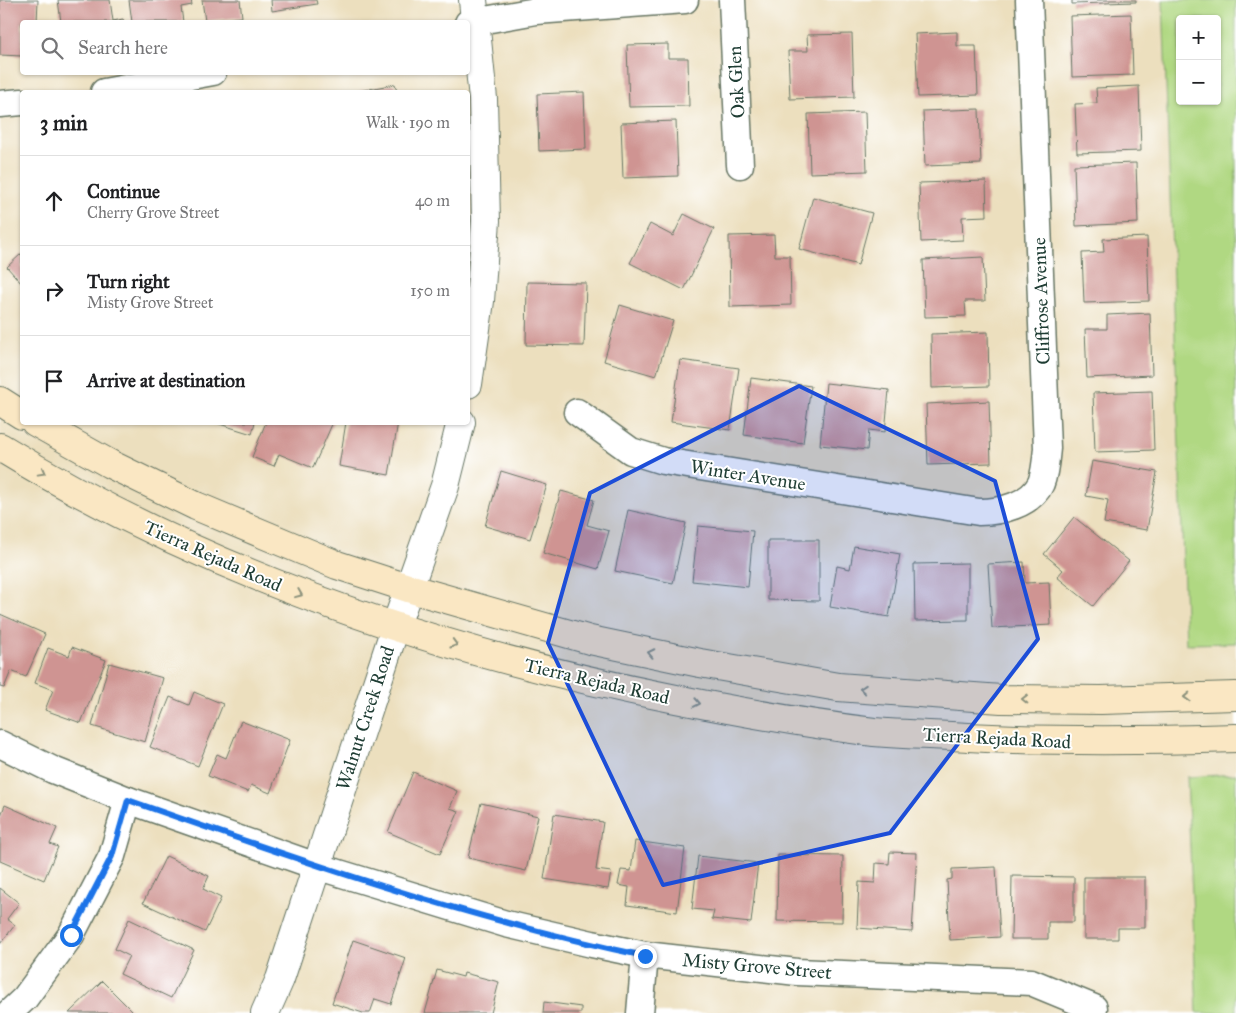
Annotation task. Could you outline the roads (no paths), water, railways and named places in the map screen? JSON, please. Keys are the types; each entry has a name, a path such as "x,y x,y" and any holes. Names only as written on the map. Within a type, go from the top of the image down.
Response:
{"main road":[{"path":"0,401 20,414"},
{"name":"Tierra Rejada Road","path":"40,425 110,464 196,506 337,565 408,588 590,640 700,664 838,687 1001,699 1101,700 1236,696"},
{"name":"Tierra Rejada Road","path":"0,448 99,504 185,546 324,604 395,628 581,680 734,710 875,732 993,739 1110,742 1236,738"}],"street":[{"path":"470,370 480,301 486,221 483,98 473,15 684,0"},
{"name":"Oak Glen","path":"732,0 740,165"},
{"name":"Cliffrose Avenue","path":"932,505 979,512 997,512 1018,504 1035,492 1040,484 1045,467 1047,448 1029,0"},
{"path":"115,90 197,75"},
{"path":"0,104 20,102"},
{"name":"Winter Avenue","path":"577,412 631,451 663,462 932,505"},
{"name":"Walnut Creek Road","path":"265,1013 280,979 408,588 445,486 460,425"},
{"name":"Misty Grove Street","path":"0,744 53,770 128,800 316,866 506,924 645,956 797,972 1031,982 1094,1008"},
{"path":"9,1013 25,998 71,935 112,856 128,800"},
{"path":"640,1013 645,956"}]}
